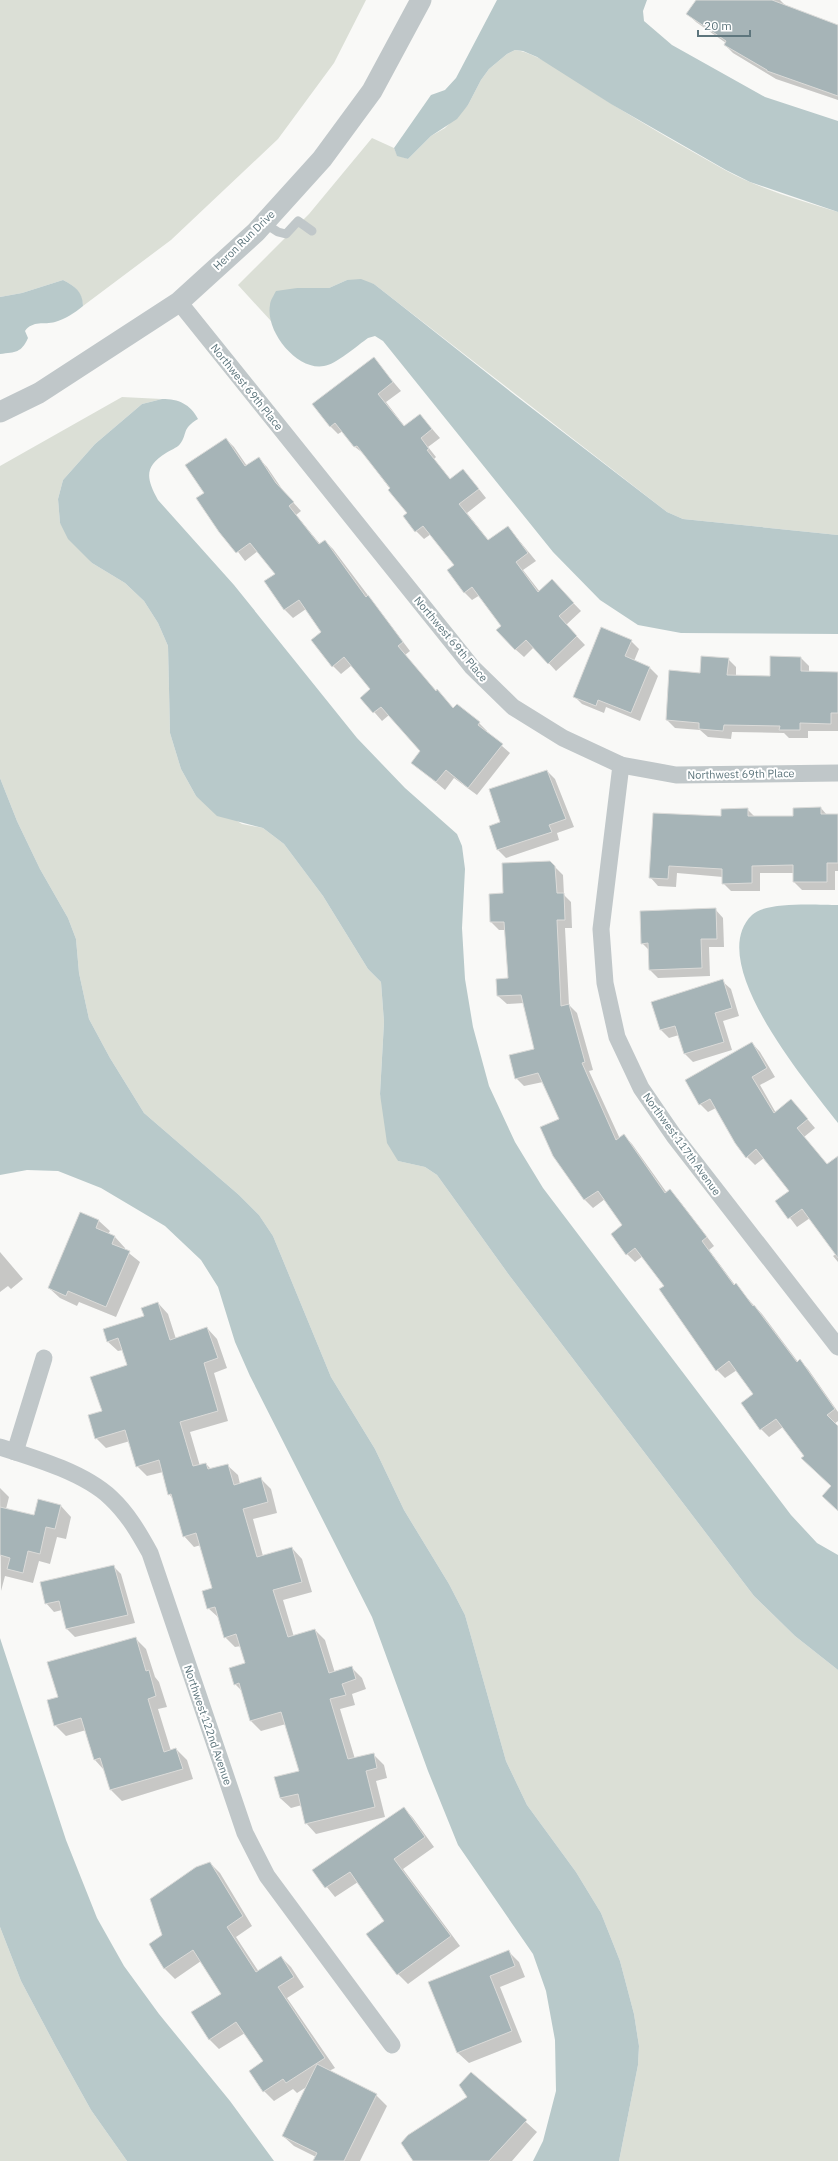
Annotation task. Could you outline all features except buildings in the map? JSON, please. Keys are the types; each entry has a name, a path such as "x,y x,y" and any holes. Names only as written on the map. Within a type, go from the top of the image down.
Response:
{"street":[{"name":"Heron Run Drive","path":"0,412 39,393 179,302 264,223 322,159 372,91 421,0"},
{"name":"Northwest 69th Place","path":"179,302 472,667 513,707 563,738 620,765 676,775 838,773"},
{"name":"Northwest 117th Avenue","path":"620,765 601,929 605,983 618,1037 641,1088 674,1136 838,1347"},
{"path":"8,1450 44,1358"},
{"name":"Northwest 122nd Avenue","path":"8,1450 80,1476 111,1497 134,1525 150,1553 245,1833 267,1876 392,2045"}],"lane":[{"path":"264,223 278,232 286,234 298,221 312,231"}],"shaded area":[{"path":"0,0 366,0 334,63 278,139 171,240 83,306 81,297 77,290 63,280 22,293 0,297"},
{"path":"497,0 647,0 643,11 644,21 672,45 765,97 838,121 838,212 750,182 726,170 611,104 537,57 523,51 515,50 507,54 489,69 481,80 468,105 457,119 431,136 408,159 397,156 394,148 431,95 445,90 456,78"},
{"path":"515,50 525,52 550,64 638,120 738,177 780,194 838,212 838,535 683,519 667,512 374,284 347,280 329,288 297,288 270,305 271,321 238,285 309,214 372,138 394,148 397,155 408,159 431,136 445,128 468,105 481,80 489,69 507,54"},
{"path":"361,279 374,284 667,512 683,519 838,535 838,634 681,633 638,625 600,600 553,552 383,341 375,336 368,338 340,359 324,366 314,366 303,362 285,347 278,337 270,315 270,303 276,291 297,288 329,288 347,280"},
{"path":"63,280 78,290 82,297 83,306 70,316 59,321 32,325 25,331 28,338 23,347 14,352 0,354 0,297 22,293"},
{"path":"122,397 162,399 142,404 95,444 63,480 58,499 60,523 92,563 125,583 144,601 158,623 168,646 170,733 181,769 196,796 242,824 263,828 284,844 323,896 368,969 381,982 384,1022 380,1094 398,1161 425,1167 437,1175 509,1275 754,1596 795,1636 838,1670 838,2161 619,2161 638,2065 639,2046 634,2014 620,1961 601,1913 576,1872 527,1805 506,1761 465,1615 449,1584 404,1510 375,1449 331,1377 273,1236 259,1215 239,1195 144,1113 110,1058 89,1019 79,973 76,939 68,918 40,869 17,821 0,778 0,466"},
{"path":"162,399 174,400 183,403 188,406 198,419 189,426 179,445 159,458 151,468 149,479 158,500 234,585 357,738 405,788 457,834 462,846 465,869 462,928 465,979 473,1027 489,1086 515,1142 543,1188 791,1515 817,1543 838,1555 838,1670 795,1636 754,1596 509,1275 437,1175 425,1167 398,1161 387,1143 380,1094 384,1022 381,982 368,969 323,896 284,844 263,828 217,816 196,796 181,769 170,733 168,646 158,623 144,601 125,583 92,563 68,539 60,523 58,499 63,480 95,444 142,404"},
{"path":"0,778 17,821 40,869 68,918 76,939 79,973 89,1019 110,1058 144,1113 239,1195 259,1215 273,1236 331,1377 375,1449 404,1510 449,1584 465,1615 506,1761 527,1805 576,1872 601,1913 620,1961 634,2014 639,2046 638,2065 619,2161 533,2161 543,2141 556,2091 555,2040 546,1991 533,1954 458,1845 428,1771 372,1617 250,1376 235,1342 218,1287 201,1260 165,1226 101,1188 58,1171 27,1170 0,1175"},
{"path":"806,904 838,905 838,1123 785,1053 766,1022 750,991 741,962 740,936 752,915 759,911 780,906"},
{"path":"0,1638 66,1840 97,1918 124,1966 159,2014 230,2101 274,2161 127,2161 91,2110 21,1981 0,1927"},
{"path":"0,1927 21,1981 56,2047 91,2110 127,2161 0,2161"}]}
